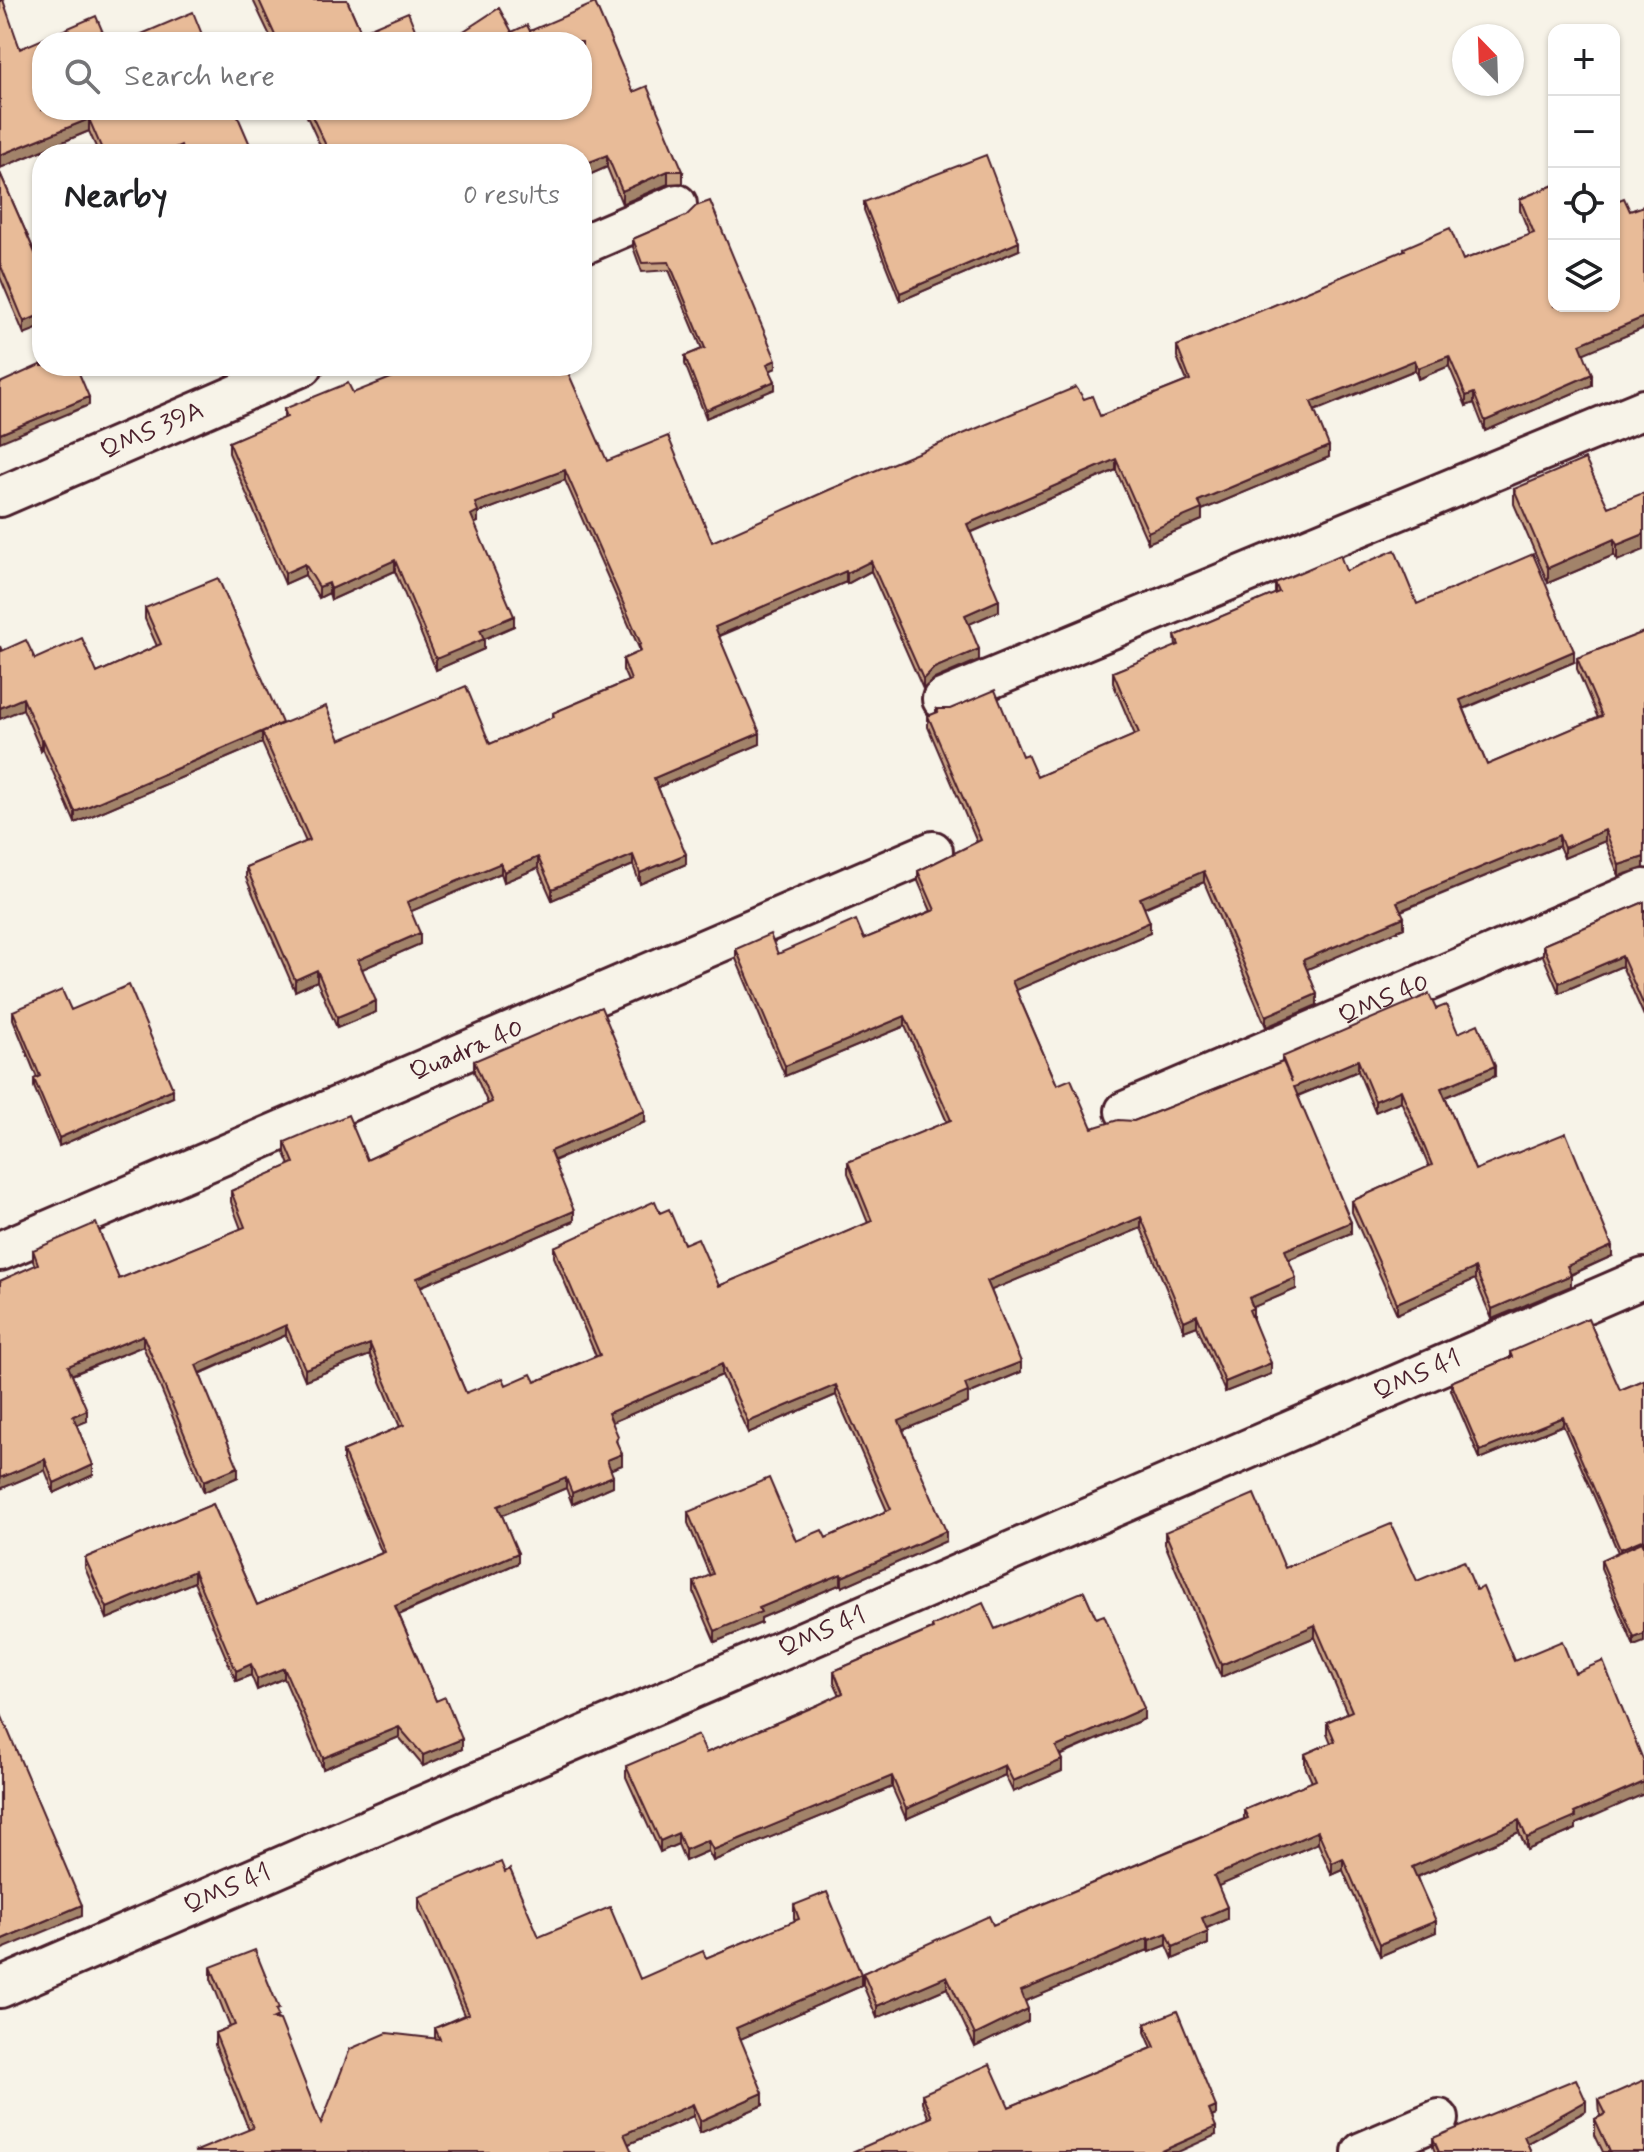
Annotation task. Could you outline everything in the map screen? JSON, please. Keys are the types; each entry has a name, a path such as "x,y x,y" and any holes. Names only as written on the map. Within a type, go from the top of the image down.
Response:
{"street":[{"path":"592,241 677,204"},
{"name":"QMS 39A","path":"0,497 280,376"},
{"path":"942,699 1644,409"},
{"name":"Quadra 40","path":"0,1251 933,851"},
{"name":"QMS 40","path":"1125,1111 1644,889"},
{"name":"QMS 41","path":"0,1988 1644,1278"},
{"path":"1362,2152 1439,2119"}],"building":[{"path":"0,0 3,0 20,49 32,44 32,120 87,120 0,155"},
{"path":"259,0 347,0 361,32 273,32"},
{"path":"595,3 633,92 647,86 683,171 668,171 622,191 607,155 592,161 592,144 325,144 314,120 592,120 592,32 512,32 527,25 530,31"},
{"path":"499,8 512,32 462,32"},
{"path":"193,12 201,32 146,32"},
{"path":"408,12 416,32 361,32"},
{"path":"96,16 103,32 59,32"},
{"path":"89,120 239,120 250,144 100,144"},
{"path":"986,155 1019,242 900,293 864,202"},
{"path":"0,173 32,246 32,318 24,322 0,264"},
{"path":"1548,187 1548,312 1620,312 1620,200 1624,198 1630,211 1644,206 1644,317 1580,344 1592,374 1485,421 1474,393 1466,396 1449,356 1418,368 1415,360 1311,402 1329,446 1198,501 1202,509 1148,532 1116,459 967,524 999,600 965,615 979,649 934,668 923,679 871,561 715,627 760,733 654,778 686,854 640,873 633,855 552,889 538,857 504,872 501,863 407,902 420,933 358,960 376,1001 337,1017 317,970 295,980 246,867 310,840 262,732 326,706 340,740 466,686 490,744 631,680 623,659 641,651 641,644 565,470 475,503 478,511 471,515 514,616 480,630 484,639 436,659 395,560 331,589 329,583 319,587 305,564 285,573 229,442 287,417 284,409 348,383 353,393 396,376 570,376 607,461 668,436 712,542 1076,387 1084,399 1092,396 1100,416 1190,380 1177,346 1450,228 1463,260 1534,233 1520,199"},
{"path":"710,201 776,360 767,364 775,381 706,410 685,356 705,348 669,262 642,263 633,239 686,216 696,206"},
{"path":"32,369 32,376 80,376 89,397 0,434 0,383"},
{"path":"1585,459 1608,507 1643,493 1644,534 1617,545 1614,539 1548,568 1514,489"},
{"path":"1395,550 1417,604 1533,554 1574,651 1460,700 1487,765 1602,716 1577,658 1644,632 1644,857 1619,865 1605,830 1564,848 1559,835 1397,902 1404,917 1303,960 1317,994 1266,1016 1204,871 1140,898 1150,922 1012,981 1057,1085 1071,1079 1092,1128 1118,1120 1134,1121 1283,1062 1292,1082 1282,1057 1429,994 1436,1009 1446,1005 1458,1033 1478,1024 1495,1066 1441,1088 1475,1170 1566,1133 1612,1246 1567,1266 1571,1275 1492,1309 1475,1268 1397,1303 1352,1201 1432,1165 1401,1090 1375,1101 1358,1060 1294,1087 1351,1222 1285,1250 1296,1278 1249,1298 1253,1308 1249,1310 1271,1363 1225,1382 1197,1315 1184,1321 1141,1217 987,1281 1021,1362 965,1384 968,1392 899,1421 946,1531 842,1577 841,1574 759,1608 761,1612 715,1631 694,1582 713,1574 688,1512 769,1478 796,1541 822,1530 826,1538 891,1509 836,1385 748,1422 722,1364 608,1413 622,1454 607,1460 613,1476 572,1493 566,1478 498,1506 518,1553 395,1606 436,1701 445,1697 462,1739 423,1755 399,1727 323,1758 284,1668 257,1679 251,1664 236,1671 194,1571 107,1608 85,1558 213,1504 257,1605 385,1552 343,1451 404,1425 370,1344 305,1369 286,1325 196,1365 238,1467 204,1481 143,1335 68,1366 87,1410 73,1416 93,1465 54,1483 45,1459 0,1478 0,1281 38,1264 33,1250 96,1223 119,1279 245,1227 231,1191 294,1163 285,1142 348,1115 367,1160 492,1102 474,1061 601,1007 645,1111 550,1151 574,1211 417,1278 466,1393 503,1378 506,1385 531,1374 535,1382 600,1355 554,1247 655,1201 660,1213 669,1209 684,1244 698,1238 719,1286 872,1221 848,1162 951,1120 905,1016 785,1066 736,949 770,934 778,954 856,920 864,939 935,910 918,871 981,840 928,716 938,712 936,709 950,709 995,690 1022,756 1027,754 1037,777 1139,733 1113,672 1179,645 1175,636 1279,592 1275,583 1340,555 1346,571"},
{"path":"218,578 282,723 75,812 23,698 0,708 0,646 2,651 26,640 35,659 82,638 97,673 161,644 145,608"},
{"path":"1644,902 1644,1006 1622,956 1559,983 1543,945"},
{"path":"129,985 173,1089 59,1138 34,1079 40,1076 13,1011 62,990 71,1010"},
{"path":"1588,1318 1620,1390 1644,1380 1644,1539 1620,1549 1563,1417 1480,1451 1451,1382 1512,1357 1510,1352"},
{"path":"1254,1494 1285,1568 1391,1524 1417,1581 1464,1561 1476,1590 1483,1587 1514,1661 1562,1641 1575,1673 1603,1661 1644,1762 1644,1782 1527,1838 1519,1820 1412,1867 1436,1921 1380,1944 1343,1858 1332,1863 1318,1831 1214,1876 1227,1907 1202,1918 1208,1932 1173,1947 1167,1933 1148,1938 1021,1991 1028,2009 975,2035 947,1976 877,2006 863,1973 989,1916 993,1925 1248,1818 1244,1810 1316,1780 1305,1754 1335,1741 1327,1722 1352,1711 1315,1625 1221,1665 1165,1532"},
{"path":"1642,1542 1644,1634 1634,1638 1601,1560"},
{"path":"1084,1591 1096,1618 1104,1615 1144,1708 1056,1747 1062,1760 1013,1781 1005,1765 906,1809 892,1776 713,1850 708,1840 685,1850 678,1833 660,1841 626,1766 698,1735 706,1753 818,1705 843,1693 834,1671 933,1629 932,1626 983,1603 995,1629"},
{"path":"0,1712 82,1905 0,1940"},
{"path":"501,1862 505,1872 510,1869 539,1937 610,1907 640,1979 703,1951 706,1958 799,1919 794,1905 827,1892 861,1974 736,2028 763,2093 700,2121 693,2104 624,2134 632,2152 194,2152 253,2128 215,2033 235,2025 211,1967 255,1950 279,2009 276,2010 278,2016 272,2019 280,2020 321,2124 350,2049 387,2033 440,2039 435,2028 469,2014 419,1897"},
{"path":"1177,2011 1216,2107 1209,2110 1216,2127 1160,2152 852,2152 932,2117 922,2094 990,2064 1009,2107 1155,2047 1145,2024"},
{"path":"1576,2079 1586,2101 1524,2136 1531,2152 1439,2152 1433,2138"},
{"path":"1644,2080 1644,2152 1610,2152 1595,2119 1606,2114 1599,2100"}]}
